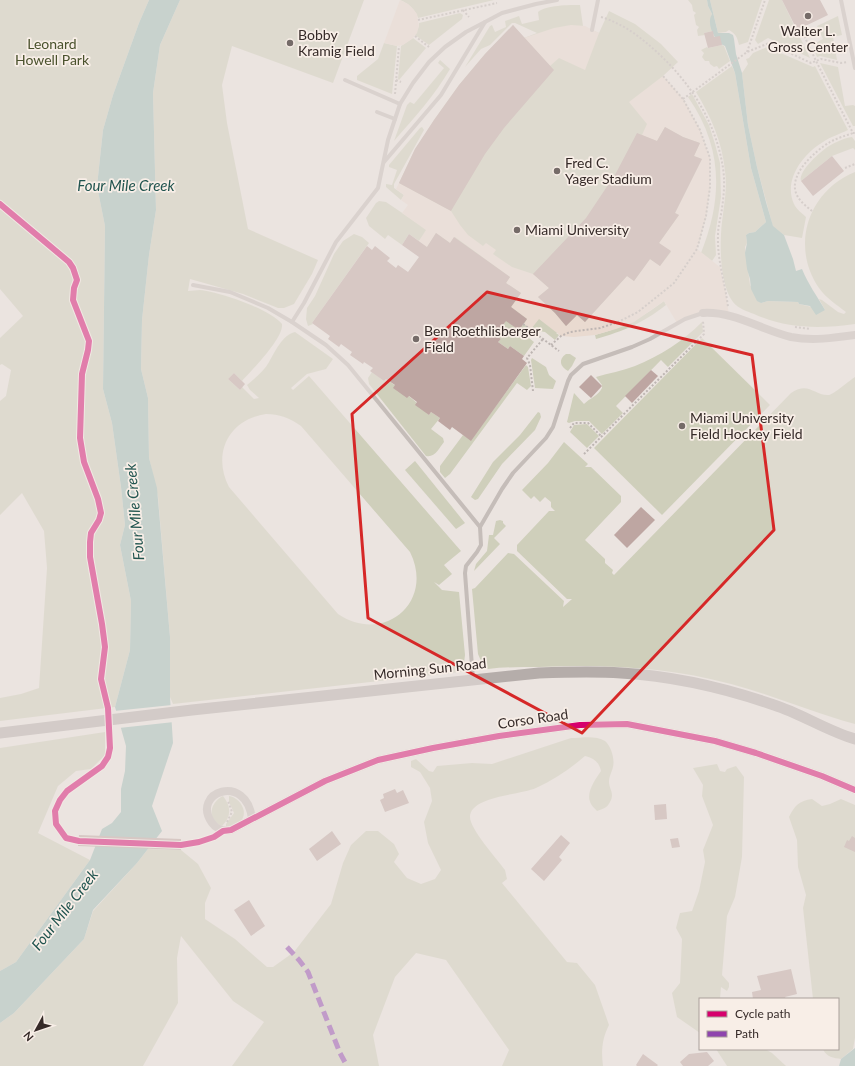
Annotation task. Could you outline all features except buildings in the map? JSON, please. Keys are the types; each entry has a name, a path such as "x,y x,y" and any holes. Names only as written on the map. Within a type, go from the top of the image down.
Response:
{"main road":[{"name":"Morning Sun Road","path":"0,733 100,720 539,673 584,672 620,673 674,678 712,686 775,705 855,740"}],"street":[{"path":"703,313 714,313 729,316 792,337 827,339 855,335"},
{"name":"Corso Road","path":"223,831 231,830 325,781 378,760 499,736 580,725 627,724 715,741 756,753 822,776 855,790"},
{"path":"223,831 214,826 208,818 207,808 211,798 218,792 228,790 238,793 245,799 251,808 252,819"}],"lane":[{"path":"292,322 304,303 336,242 378,188 388,140 400,104 413,83 429,62 445,47 466,32 485,22 502,14 536,4 557,0"},
{"path":"592,30 598,0"},
{"path":"840,0 855,68"},
{"path":"384,163 441,94 485,22"},
{"path":"345,80 400,104"},
{"path":"377,112 395,119"},
{"path":"192,285 230,292 268,308 326,345 348,365 480,527"},
{"path":"473,680 465,573 466,566 477,552 481,544 480,527 502,489 513,473 546,438 553,427 571,375 583,364 632,347 650,339 685,319 703,313"}],"path":[{"path":"747,52 765,0"},
{"path":"418,20 497,3"},
{"path":"464,10 469,17"},
{"path":"596,15 632,31 647,42 673,67 693,92 712,127 720,151 723,170 724,191 718,233 718,250 729,316"},
{"path":"801,29 854,133 830,142 801,168 796,178 796,192 803,204 812,212"},
{"path":"415,36 429,47"},
{"path":"683,99 747,52 769,43 811,63 820,59 840,63"},
{"path":"394,94 399,46"},
{"path":"551,345 561,336 570,332 600,328 618,322 638,312 674,283 697,249 706,216 710,187 710,158 700,130 683,99 663,76"},
{"path":"396,80 401,82"},
{"path":"845,168 855,164"},
{"path":"727,304 734,307"},
{"path":"584,454 704,334 703,313"},
{"path":"524,324 559,351"},
{"path":"788,327 812,329"},
{"path":"534,390 530,365 527,358 543,339"},
{"path":"570,428 574,423 588,423 602,437"},
{"path":"223,831 224,826 232,812 226,798 228,790"}],"highlighted area":[{"path":"487,292 752,355 774,530 582,733 368,618 352,414"}],"green space":[{"name":"Leonard Howell Park","path":"0,0 149,0 139,23 113,95 103,130 97,186 105,226 103,389 112,423 125,525 120,545 131,601 130,650 115,707 0,721 0,698 21,694 39,688 47,568 44,531 22,493 0,515 0,401 6,396 11,370 2,364 0,365 0,338 23,316 0,289"},
{"path":"180,0 364,0 333,83 232,46 222,85 227,123 248,229 318,260 312,274 294,304 284,308 278,308 243,294 190,279 188,291 209,291 244,302 276,318 282,324 278,337 273,345 260,362 242,381 234,373 228,379 240,390 242,387 254,399 259,398 247,385 265,368 279,344 290,334 295,332 333,359 326,369 307,374 291,388 293,390 309,376 461,551 444,565 452,574 439,585 434,582 442,590 459,592 465,655 463,671 173,704 170,697 170,637 158,497 149,458 148,398 141,369 142,320 149,255 156,210 153,93 160,45","holes":["266,414 284,417 301,426 410,552 416,570 416,587 410,602 401,613 388,621 372,624 355,622 338,614 229,487 224,475 222,463 223,451 227,440 233,431 242,423"]},
{"path":"400,0 494,0 418,18 411,7"},
{"path":"688,0 707,0 712,14 710,22 713,31 704,33 705,35 698,36 697,30 699,27 696,25 694,15 696,13 693,11 692,5"},
{"path":"710,0 762,0 748,42 739,45 736,36 729,30 718,33"},
{"path":"769,0 782,0 810,58 768,38 758,44 755,40"},
{"name":"Fred C. Yager Stadium","path":"580,5 583,26 599,33 609,11 635,24 661,44 678,62 663,76 683,99 700,130 710,158 710,187 706,216 699,243 660,295 556,333 559,335 555,340 545,332 522,328 510,323 534,342 524,356 510,346 508,349 498,342 501,339 495,335 505,322 430,255 423,236 419,241 409,234 402,245 388,235 385,239 369,226 366,218 379,201 386,202 420,225 399,183 415,149 459,85 485,54 513,25 524,38 537,33 512,23 490,45 481,49 465,67 490,26 492,25 495,32 506,27 505,21 519,16 522,24 539,20 538,12 546,8"},
{"path":"460,13 463,15 462,19 429,45 415,35 419,23"},
{"path":"838,16 842,35 833,37 837,60 820,56 817,57 815,46 823,39 817,26"},
{"path":"413,38 426,48 399,80 401,46"},
{"path":"384,43 397,46 392,94 357,80 357,76 378,59"},
{"path":"724,46 730,61 719,69 717,66 714,67 710,64 709,61 705,61 702,57 704,53 701,50 707,47"},
{"path":"767,47 813,67 815,66 848,130 829,139 808,153 797,168 793,177 791,195 794,204 806,217 802,238 784,235 773,227 757,167 748,125 742,73 748,64 746,59 753,53"},
{"path":"440,60 450,69 417,115 394,141 407,105 410,102 414,104 444,68 438,63"},
{"path":"820,63 838,67 845,106 855,106 855,126 853,126"},
{"path":"732,66 735,73 751,168 766,222 755,232 746,235 747,243 745,247 750,285 761,303 768,301 798,302 799,304 825,310 819,299 838,312 844,314 846,312 822,292 810,272 806,255 805,238 808,221 815,206 825,192 839,181 855,172 855,324 816,327 779,323 743,310 733,302 729,295 722,270 721,251 721,234 726,187 724,160 715,130 696,92"},
{"path":"692,94 709,125 720,163 721,197 715,236 716,255 712,261 701,253 713,212 716,193 716,173 708,135 700,116 688,97"},
{"path":"422,127 424,130 394,184 394,188 404,195 401,200 386,187 386,184 392,185 397,170 389,167 389,165"},
{"path":"852,137 855,141 855,150 853,148 832,156 801,181 801,177 806,167 821,152 837,142"},
{"path":"354,234 362,237 369,243 312,323 313,324 308,326 306,319 307,308 315,296 334,254 343,241"},
{"path":"664,301 666,305 641,322 616,333 596,339 595,335 631,322"},
{"path":"702,322 703,332 668,367 661,360 616,406 623,413 602,434 589,421 567,422 574,393 584,404 602,388 602,385 596,377 630,368 653,358 679,342"},
{"name":"Miami University Field Hockey Field","path":"702,338 770,405 662,515 594,448"},
{"path":"570,354 576,358 568,371 561,363 563,356"},
{"path":"532,358 546,367 549,375 556,381 553,389 535,388"},
{"path":"526,365 528,367 531,386 527,390 517,383 450,474 445,478 440,472 440,466 463,435 471,440"},
{"path":"372,372 384,381 386,379 398,387 429,415 431,412 440,418 431,429 443,438 444,442 432,456 426,456 369,384 368,378"},
{"path":"855,377 855,724 824,715 747,688 707,678 660,670 588,666 484,668 478,654 472,589 475,588 508,553 514,554 564,601 563,607 572,599 567,599 517,551 517,545 549,511 555,511 551,507 551,502 545,497 540,502 534,496 531,499 522,490 548,463 564,442 588,464 585,467 591,467 621,496 621,502 585,540 605,559 605,563 613,570 612,573 614,575 791,393 802,388 824,395 829,395"},
{"path":"538,412 540,413 541,417 535,430 502,464 478,499 475,500 471,497 493,462 520,435"},
{"path":"587,424 599,436 587,448 570,432 574,425"},
{"path":"415,461 465,523 456,529 405,470"},
{"path":"496,521 503,521 506,526 494,538 500,544 474,571 476,564 487,551 489,535 493,535"},
{"path":"105,732 105,755 91,769 76,771 58,786 38,833 90,860 16,962 0,971 0,748"},
{"path":"571,738 597,738 605,741 609,746 613,760 613,767 609,778 612,796 606,807 597,811 589,800 590,791 601,771 596,761 585,756 562,774 536,788 487,800 472,810 470,817 474,829 505,870 507,879 502,883 567,962 577,963 595,985 609,1025 603,1045 603,1066 502,1066 509,1050 446,960 416,953 395,977 373,1035 379,1066 232,1066 264,1022 233,1001 181,936 177,958 178,1003 143,1066 0,1066 0,1023 14,1013 84,939 93,911 148,849 181,850 198,864 211,888 205,903 205,919 235,939 267,967 273,967 294,952 331,904 343,863 351,845 366,831 378,831 394,844 399,854 394,862 407,878 421,884 435,879 441,870 428,843 424,822 432,801 430,788 420,772 411,767 411,761 416,759 429,771 433,772 437,766 472,763 492,764"},
{"path":"717,764 720,771 725,772 727,769 736,766 744,777 742,857 735,897 727,916 722,975 729,983 729,987 727,991 721,987 720,998 699,998 699,1032 677,1017 672,993 680,983 682,939 676,928 680,913 692,911 699,891 705,862 703,850 713,825 702,796 703,785 693,768"},
{"path":"223,796 229,807 229,815 222,826 214,820 212,811 215,802"},
{"path":"229,796 233,797 240,803 243,807 244,815 239,823 226,827 226,824 234,813 229,802"},
{"path":"812,799 822,806 841,799 855,805 855,1038 853,1049 841,1059 833,1058 823,1050 839,1050 839,998 813,998 803,908 806,895 798,867 797,840 789,817 793,809 804,801"},
{"path":"717,1050 767,1050 786,1066 727,1066"}],"shaded area":[{"path":"400,0 408,4 417,14 419,26 417,33 412,39 403,45 397,46 384,43"},
{"path":"571,25 585,26 599,33 585,70 559,58 550,66 524,38 554,28"},
{"path":"663,76 683,99 700,130 710,158 710,187 706,216 697,249 720,267 726,293 729,316 703,313 677,323 664,301 634,322 595,335 574,337 561,336 539,319 531,329 524,324 527,319 511,307 521,293 506,283 510,277 455,237 450,243 436,233 427,247 419,241 426,230 402,213 408,205 401,200 404,195 396,189 399,183 451,211 468,235 483,246 486,243 496,250 493,254 512,267 533,274 549,288 538,297 566,326 577,315 585,322 627,276 634,281 650,259 660,266 671,252 659,243 679,215 675,213 702,159 694,156 700,143 683,137 665,127 657,141 642,135 647,124 629,102"}],"water":[{"name":"Four Mile Creek","path":"149,0 180,0 160,45 153,93 156,210 149,255 142,320 141,369 148,398 149,458 157,488 170,637 170,697 173,743 152,806 162,831 137,863 93,910 84,939 14,1013 0,1023 0,971 16,962 90,860 102,829 112,823 121,812 121,789 125,771 126,746 115,707 130,650 131,601 120,545 125,525 121,487 112,423 103,389 105,226 97,186 103,130 113,95 139,23"},
{"path":"707,0 710,0 718,33 729,33 733,35 736,54 742,73 748,125 757,167 773,226 784,235 796,271 802,269 825,310 816,315 810,306 799,304 798,302 768,301 761,303 757,301 751,289 745,253 747,243 746,235 755,232 766,222 751,168 735,73 725,46 716,39 712,31 710,18 712,14"},
{"path":"855,1048 855,1066 839,1066 841,1059"}],"pier":[{"path":"172,705 174,722 119,728 114,711"}],"marked path":[{"path":"287,947 308,972 340,1053 347,1066"}],"cycle path":[{"path":"0,204 69,262 73,268 77,280 74,288 73,300 89,341 82,374 80,438 84,462 98,499 101,513 99,520 91,533 90,557 105,647 101,679 108,708 110,748 108,757 102,766 67,791 60,800 55,811 56,824 66,838 79,841 181,845 199,842 214,837 223,831 231,830 325,781 378,760 499,736 580,725 627,724 715,741 756,753 822,776 855,790"}],"place":[{"name":"Walter L. Gross Center","path":"808,16"},
{"name":"Bobby Kramig Field","path":"290,43"},
{"name":"Fred C. Yager Stadium","path":"557,171"},
{"name":"Miami University","path":"517,230"},
{"name":"Ben Roethlisberger Field","path":"416,339"},
{"name":"Miami University Field Hockey Field","path":"682,426"}]}
